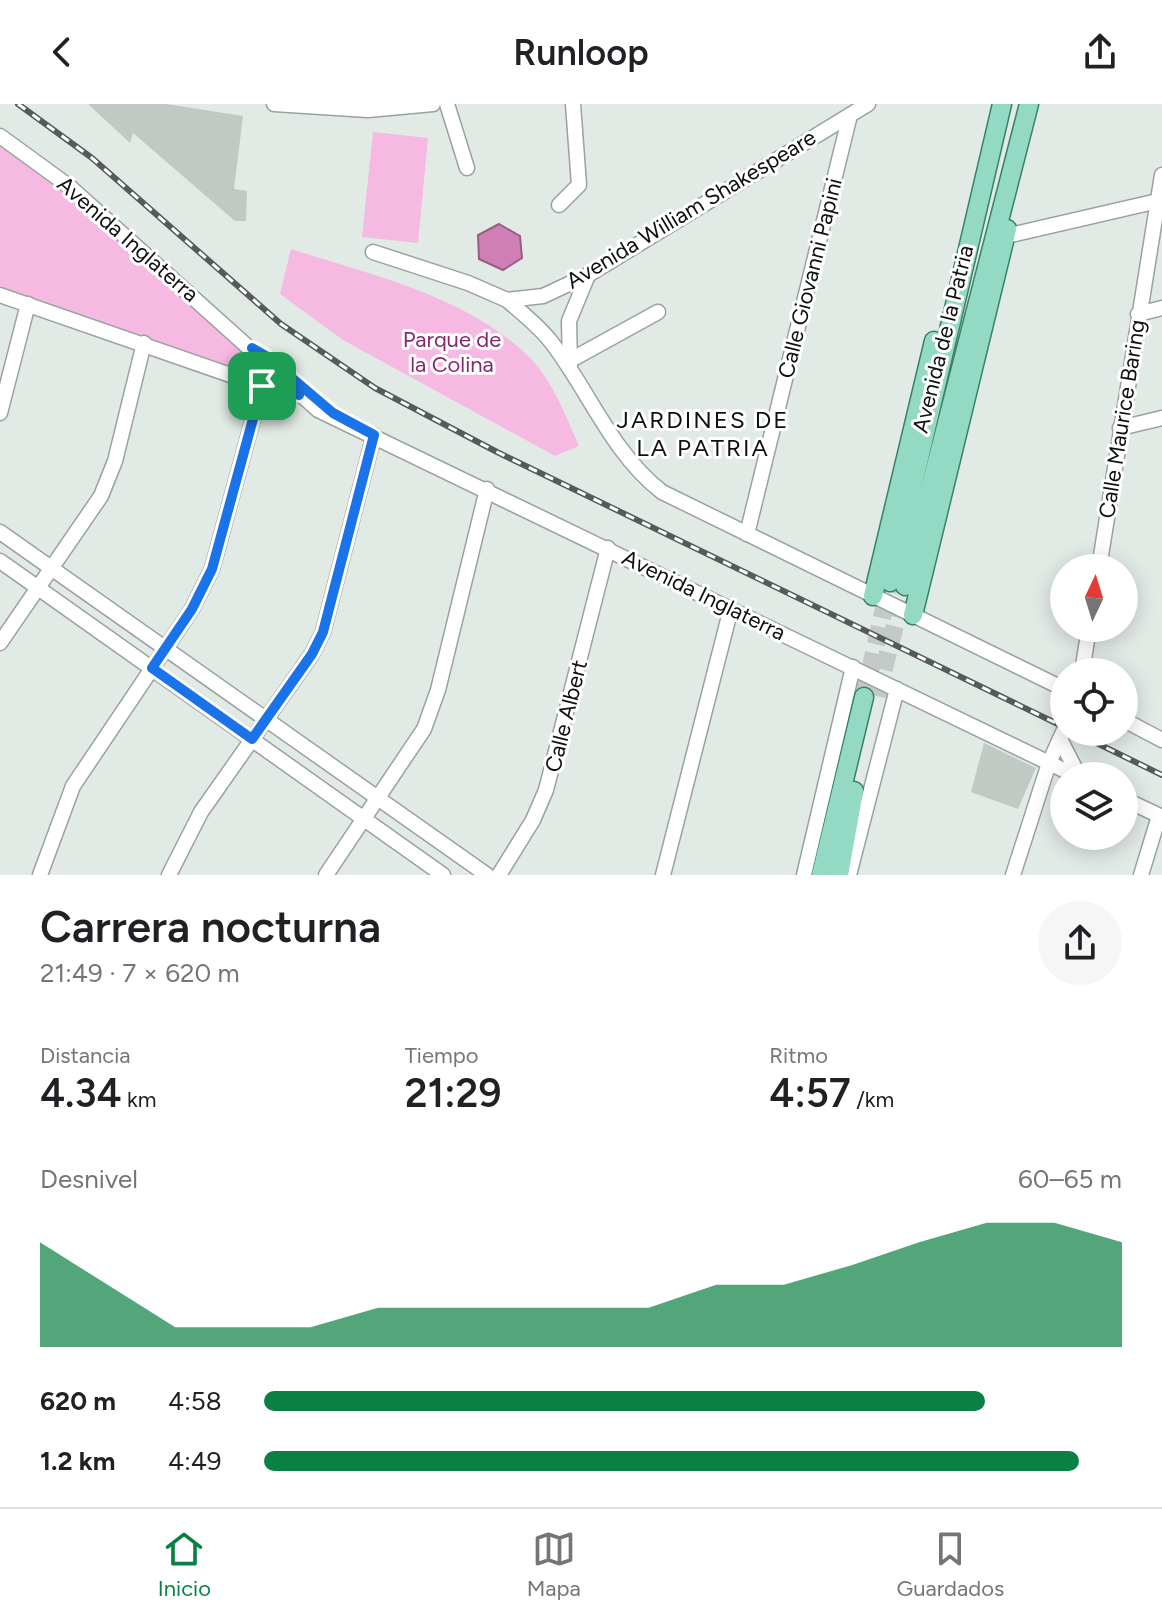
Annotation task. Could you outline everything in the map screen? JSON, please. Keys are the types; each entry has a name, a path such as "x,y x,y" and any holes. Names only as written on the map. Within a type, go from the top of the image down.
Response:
{"main road":[{"name":"Avenida de la Patria","path":"1002,104 898,584 1029,104"},
{"path":"873,596 964,220 994,139"},
{"path":"913,615 1006,236 1017,145"},
{"path":"832,875 870,697"},
{"path":"812,875 827,819 852,773"},
{"path":"821,875 852,773"},
{"path":"839,875 852,773"}],"street":[{"path":"274,104 368,110 433,104"},
{"path":"447,104 467,168"},
{"path":"559,205 579,185 573,104"},
{"name":"Avenida William Shakespeare","path":"507,300 543,296 588,275 868,104"},
{"name":"Calle Giovanni Papini","path":"747,534 850,115"},
{"name":"Avenida Inglaterra","path":"0,136 70,187 252,348 299,395 318,410 333,413"},
{"name":"Calle Maurice Baring","path":"1101,554 1162,175"},
{"path":"1006,236 1159,200"},
{"path":"373,252 468,283 507,300 551,342 641,475 662,492 1050,682"},
{"path":"570,366 569,321 576,297 588,275"},
{"path":"562,286 573,286 576,297"},
{"path":"0,295 262,386 299,395"},
{"path":"0,413 28,304"},
{"path":"1138,314 1162,308"},
{"path":"570,366 658,312"},
{"path":"0,643 105,488 115,461 144,343"},
{"name":"Avenida Inglaterra","path":"252,348 266,356 333,413 374,435 1049,763"},
{"path":"40,875 73,786 202,589 219,551 262,386"},
{"path":"1120,428 1162,418"},
{"path":"169,875 201,812 312,654 323,632 374,435"},
{"path":"326,875 424,729 438,690 487,489"},
{"path":"0,532 487,875"},
{"name":"Calle Albert","path":"499,875 533,820 546,790 608,548"},
{"path":"0,561 443,875"},
{"path":"663,875 731,608"},
{"path":"804,875 853,667"},
{"path":"849,875 897,689"},
{"path":"1138,727 1162,740"},
{"path":"1013,875 1057,746"},
{"path":"1138,806 1160,817 1141,875"}],"green space":[{"path":"373,132 428,138 418,243 362,237"},
{"path":"0,147 103,222 264,368 264,374 257,377 0,286"},
{"name":"Parque de la Colina","path":"291,249 414,288 472,315 499,332 542,372 579,446 555,456 343,340 280,294"}],"shaded area":[{"path":"499,224 520,236 522,258 503,270 479,259 478,235"}],"building":[{"path":"88,104 166,104 243,116 234,189 247,191 246,221 235,221 133,133 130,143"},
{"path":"984,743 1036,768 1018,809 971,792"}],"tunnel":[{"path":"864,697 890,582"},
{"path":"877,696 905,586"}],"railway":[{"path":"18,104 92,158 281,324 375,388 497,452 1050,720"},
{"path":"1103,746 1162,775"}],"district":[{"name":"JARDINES DE LA PATRIA","path":"703,433"}],"route":[{"path":"252,348 266,356 333,413 374,435 323,632 312,654 252,739 152,668 192,609 212,569 225,532 262,386 299,395 252,348"}]}
